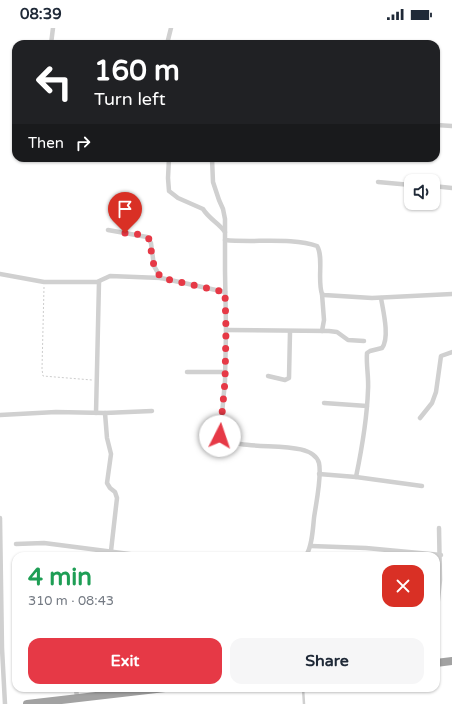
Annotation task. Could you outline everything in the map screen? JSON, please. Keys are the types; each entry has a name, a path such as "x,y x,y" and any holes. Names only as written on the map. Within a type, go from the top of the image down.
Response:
{"highway":[{"path":"440,662 452,661"},
{"path":"27,704 45,703 110,692"}],"street":[{"path":"52,40 53,28"},
{"path":"168,40 171,28"},
{"path":"440,125 452,126"},
{"path":"169,162 169,191 178,198 204,209 206,214 222,228 225,234"},
{"path":"212,162 213,182 225,214 226,330 225,372 220,436 226,440 239,444 285,447 308,452 317,459 319,464 319,474 310,546 307,552"},
{"path":"378,182 404,184"},
{"path":"440,187 452,188"},
{"path":"108,230 147,237 151,243 154,266 161,278"},
{"path":"225,240 249,242 279,240 317,246 320,254 319,274 324,320 322,331"},
{"path":"0,274 44,282 99,282 110,276 161,278 225,292"},
{"path":"96,413 99,282"},
{"path":"322,294 332,296 381,298 452,294"},
{"path":"356,477 364,435 367,406 367,353 382,348 385,343 381,298"},
{"path":"226,330 337,332 348,340 364,341"},
{"path":"268,376 285,380 289,378 290,332"},
{"path":"420,418 432,403 436,392 441,356 452,352"},
{"path":"186,372 225,372"},
{"path":"324,403 367,406"},
{"path":"0,415 56,412 105,413 152,411"},
{"path":"105,413 107,438 111,454 107,483 115,492 117,498 111,551"},
{"path":"319,474 356,477 422,486"},
{"path":"0,518 2,648 5,704"},
{"path":"440,528 440,580"},
{"path":"16,544 44,543 118,552"},
{"path":"310,546 366,548 408,552"},
{"path":"76,692 77,698"}],"lane":[{"path":"303,692 304,704"}],"path":[{"path":"44,282 43,376 97,381"}],"route":[{"path":"125,233 144,235 149,239 151,243 154,266 161,278 225,292 225,381 219,432 220,436"}]}
